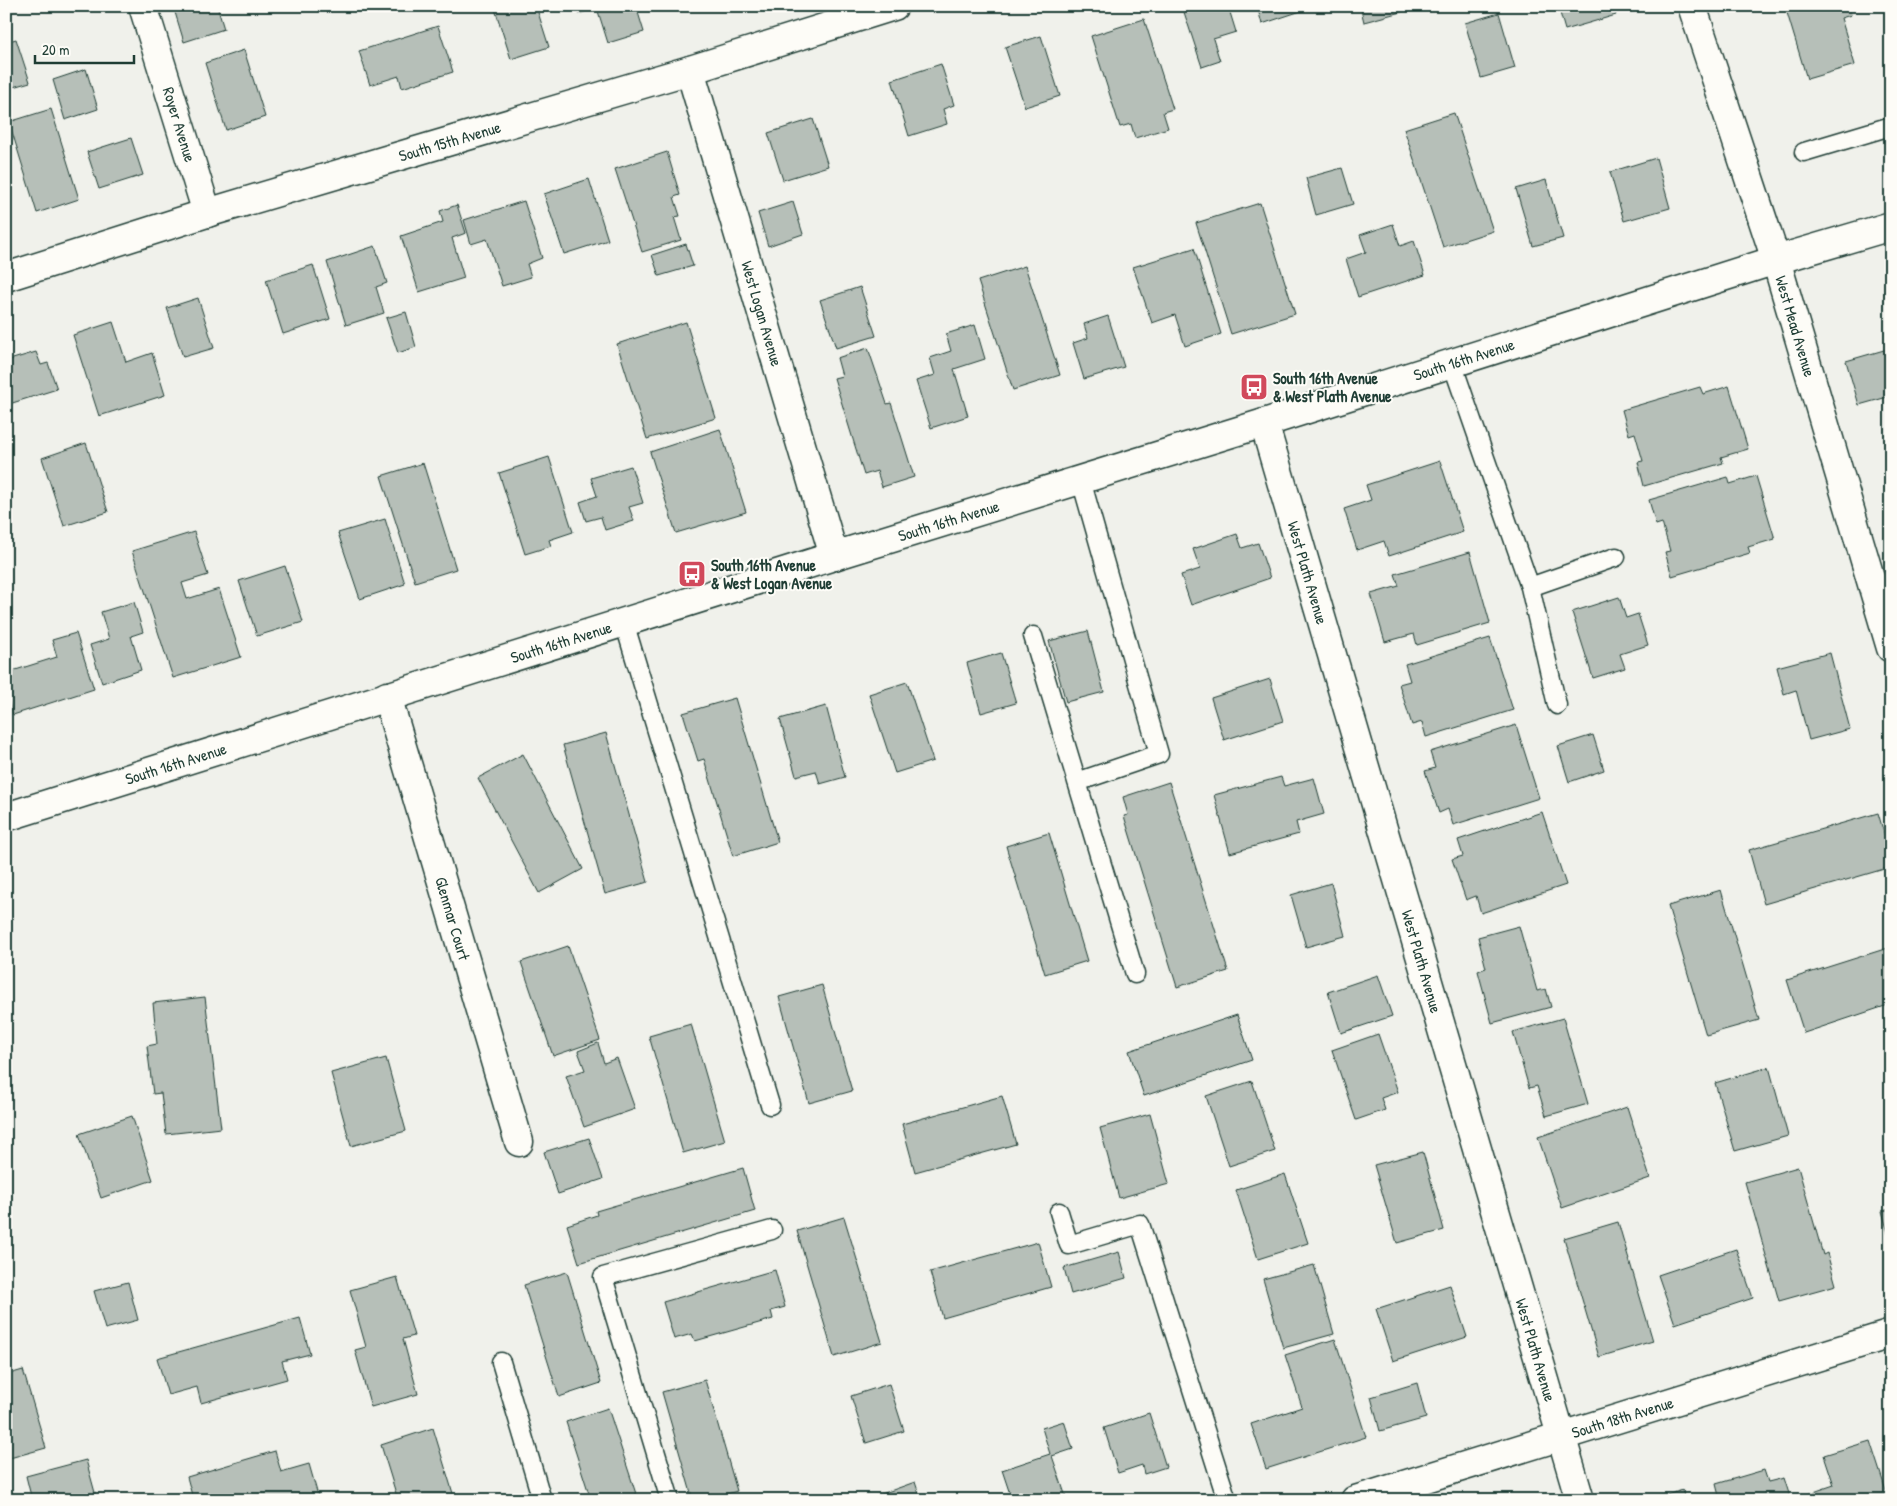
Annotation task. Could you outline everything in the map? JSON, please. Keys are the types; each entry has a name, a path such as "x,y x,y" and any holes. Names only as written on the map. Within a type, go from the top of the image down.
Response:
{"street":[{"name":"Royer Avenue","path":"143,6 207,213"},
{"name":"South 15th Avenue","path":"6,277 207,213 690,70 894,6"},
{"name":"West Mead Avenue","path":"1692,6 1776,260 1891,648"},
{"name":"West Logan Avenue","path":"690,70 834,556"},
{"name":"South 16th Avenue","path":"6,817 834,556 1264,423 1776,260 1891,226"},
{"name":"West Plath Avenue","path":"1264,423 1580,1500"},
{"name":"Glenmar Court","path":"387,696 519,1142"},
{"name":"South 18th Avenue","path":"1355,1500 1891,1334"}],"lane":[{"path":"1804,152 1891,126"},
{"path":"1452,363 1530,587 1557,705"},
{"path":"1077,782 1159,754 1081,480"},
{"path":"1530,587 1616,557"},
{"path":"624,622 770,1106"},
{"path":"1033,636 1135,974"},
{"path":"1059,1212 1069,1245 1140,1224 1227,1500"},
{"path":"670,1500 603,1277 772,1230"},
{"path":"501,1362 542,1500"}],"building":[{"path":"183,6 217,6 224,29 184,42 174,9"},
{"path":"494,6 536,6 549,47 511,59"},
{"path":"576,6 636,6 644,32 608,43 597,8 578,14"},
{"path":"1182,6 1228,6 1236,32 1213,39 1220,61 1202,67"},
{"path":"1257,6 1316,6 1262,24"},
{"path":"1360,6 1407,6 1408,10 1364,22"},
{"path":"1558,6 1613,6 1616,15 1565,30"},
{"path":"1785,6 1849,6 1851,15 1841,18 1855,65 1807,79"},
{"path":"1499,13 1515,68 1481,78 1465,23"},
{"path":"1144,19 1173,109 1163,112 1168,128 1135,138 1131,124 1120,127 1091,36"},
{"path":"438,26 453,72 402,88 399,76 370,85 359,51"},
{"path":"1041,36 1060,96 1025,107 1005,47"},
{"path":"16,39 30,82 6,89 6,42"},
{"path":"244,50 265,117 226,130 205,63"},
{"path":"941,64 954,105 943,109 947,124 909,136 892,80"},
{"path":"86,69 98,109 65,120 53,80"},
{"path":"51,109 79,199 37,213 9,122"},
{"path":"1454,113 1493,231 1443,247 1404,129"},
{"path":"813,119 828,166 783,180 768,133"},
{"path":"131,138 143,175 99,189 87,152"},
{"path":"667,152 680,195 674,197 680,216 674,217 681,240 642,252 615,169"},
{"path":"1656,158 1670,208 1624,221 1610,172"},
{"path":"1342,168 1353,204 1316,215 1306,178"},
{"path":"589,179 608,240 564,254 544,194"},
{"path":"1546,180 1563,238 1533,246 1516,189"},
{"path":"524,201 542,258 527,264 531,277 502,286 487,239 471,244 464,220"},
{"path":"793,202 803,234 768,246 758,213"},
{"path":"1260,203 1295,314 1231,334 1196,223"},
{"path":"457,205 466,233 452,238 464,278 419,292 401,236 443,222 440,211"},
{"path":"1393,224 1400,246 1414,241 1425,275 1358,297 1346,259 1366,252 1360,235"},
{"path":"686,244 693,266 659,276 652,255"},
{"path":"375,246 387,283 376,287 384,313 346,325 327,262"},
{"path":"1194,248 1221,334 1185,346 1175,315 1152,323 1133,267"},
{"path":"313,265 330,319 283,334 266,280"},
{"path":"1025,266 1060,375 1013,390 978,281"},
{"path":"860,287 876,336 836,348 820,300"},
{"path":"198,298 214,348 183,357 167,308"},
{"path":"406,312 416,347 398,353 386,318"},
{"path":"1108,316 1124,367 1084,379 1073,343 1088,338 1084,324"},
{"path":"113,322 126,362 152,353 165,395 99,416 73,335"},
{"path":"686,322 716,418 647,439 617,344"},
{"path":"975,325 985,359 954,369 968,416 931,428 916,381 935,375 930,358 951,351 946,334"},
{"path":"868,348 887,404 891,403 914,477 882,487 877,471 864,475 834,378 842,376 837,358"},
{"path":"1891,348 1891,396 1859,405 1846,361"},
{"path":"36,352 41,365 48,363 57,389 6,405 6,361"},
{"path":"1729,386 1748,449 1721,457 1723,463 1644,486 1638,462 1643,461 1635,433 1629,435 1622,410 1700,387 1703,394"},
{"path":"720,429 746,512 676,533 650,452"},
{"path":"86,443 108,512 64,526 42,458"},
{"path":"549,457 573,532 549,540 551,546 525,554 499,473"},
{"path":"1440,461 1463,532 1389,556 1384,541 1357,550 1344,509 1371,500 1366,485"},
{"path":"423,463 456,569 415,582 381,476"},
{"path":"631,466 643,503 629,507 634,521 605,530 601,517 586,521 580,502 597,496 591,478"},
{"path":"1756,476 1775,539 1748,547 1750,553 1672,576 1665,552 1670,551 1662,523 1656,525 1649,500 1728,477 1730,484"},
{"path":"385,519 405,584 360,599 338,533"},
{"path":"194,532 208,575 182,583 187,599 219,589 241,657 173,678 132,551"},
{"path":"1237,534 1242,548 1258,543 1270,578 1191,605 1181,575 1200,569 1193,549"},
{"path":"1470,552 1490,623 1417,645 1414,634 1385,642 1371,594 1399,586 1395,574"},
{"path":"285,566 303,622 257,636 239,581"},
{"path":"1619,597 1626,618 1638,614 1648,645 1620,654 1625,668 1593,678 1572,612"},
{"path":"134,602 143,632 131,636 141,670 102,683 90,645 109,639 101,612"},
{"path":"1088,631 1104,692 1066,702 1049,641"},
{"path":"76,633 94,689 13,715 6,693 6,673 57,657 52,640"},
{"path":"1490,638 1513,710 1426,737 1422,722 1412,725 1399,684 1410,681 1405,664"},
{"path":"1001,653 1016,703 981,713 967,663"},
{"path":"1830,653 1850,729 1809,740 1796,690 1784,694 1777,667"},
{"path":"1270,679 1283,721 1224,740 1211,698"},
{"path":"907,682 933,761 895,773 869,694"},
{"path":"735,698 778,842 733,856 704,759 698,761 683,713"},
{"path":"826,706 845,777 820,784 816,771 796,776 780,719"},
{"path":"1516,725 1539,798 1453,825 1448,809 1439,813 1425,771 1435,768 1430,752"},
{"path":"606,733 648,882 605,894 563,745"},
{"path":"1593,735 1604,770 1569,782 1558,746"},
{"path":"523,754 583,869 539,893 478,778"},
{"path":"1281,777 1284,786 1314,778 1324,814 1296,822 1299,834 1230,853 1214,795"},
{"path":"1169,782 1228,971 1177,987 1124,816 1128,815 1123,797"},
{"path":"1542,812 1566,885 1481,913 1476,896 1466,900 1452,859 1463,856 1458,840"},
{"path":"1878,813 1891,857 1891,867 1764,904 1749,850"},
{"path":"1049,833 1087,961 1045,974 1006,846"},
{"path":"1331,883 1345,936 1306,947 1291,895"},
{"path":"1721,890 1759,1020 1706,1035 1668,906"},
{"path":"1519,926 1537,991 1546,989 1551,1007 1492,1023 1478,971 1486,968 1478,937"},
{"path":"568,946 600,1040 553,1056 521,962"},
{"path":"1891,947 1891,1004 1804,1033 1787,980"},
{"path":"1378,975 1392,1016 1341,1033 1328,992"},
{"path":"822,985 852,1091 809,1103 779,997"},
{"path":"205,997 221,1128 166,1134 161,1093 153,1094 147,1046 157,1044 153,1003"},
{"path":"1237,1015 1252,1060 1144,1096 1129,1051"},
{"path":"1563,1018 1588,1104 1546,1116 1537,1086 1529,1088 1513,1032"},
{"path":"691,1024 725,1141 683,1153 649,1036"},
{"path":"1891,1025 1891,1043 1886,1026"},
{"path":"1378,1034 1398,1092 1381,1098 1385,1110 1356,1120 1332,1050"},
{"path":"598,1043 604,1063 617,1058 635,1109 584,1127 566,1076 585,1070 578,1051"},
{"path":"386,1058 406,1131 351,1146 331,1073"},
{"path":"1769,1067 1788,1136 1735,1151 1715,1083"},
{"path":"1252,1081 1275,1151 1229,1166 1206,1096"},
{"path":"1002,1096 1016,1144 915,1172 902,1124"},
{"path":"1627,1107 1650,1178 1562,1208 1538,1137"},
{"path":"1150,1114 1169,1184 1119,1198 1100,1128"},
{"path":"132,1116 153,1180 101,1198 79,1134"},
{"path":"589,1138 603,1179 558,1194 544,1152"},
{"path":"1423,1152 1444,1230 1397,1243 1374,1165"},
{"path":"1798,1167 1823,1255 1827,1253 1836,1285 1779,1301 1745,1182"},
{"path":"743,1168 755,1211 579,1263 567,1225 597,1215 596,1211"},
{"path":"1285,1174 1308,1243 1258,1259 1236,1190"},
{"path":"1891,1209 1891,1244 1882,1211"},
{"path":"844,1217 882,1342 834,1357 797,1231"},
{"path":"1618,1222 1653,1341 1599,1357 1564,1238"},
{"path":"1038,1242 1051,1287 943,1318 930,1272"},
{"path":"1736,1249 1753,1298 1675,1324 1658,1275"},
{"path":"1119,1252 1126,1278 1071,1294 1064,1268"},
{"path":"1314,1265 1334,1334 1283,1348 1263,1279"},
{"path":"775,1270 785,1307 771,1311 773,1319 695,1341 692,1334 674,1339 663,1302"},
{"path":"567,1272 601,1383 559,1397 524,1285"},
{"path":"397,1277 414,1336 403,1339 418,1394 371,1407 355,1350 366,1347 350,1290"},
{"path":"128,1282 138,1320 105,1329 94,1291"},
{"path":"1450,1285 1467,1337 1393,1361 1376,1309"},
{"path":"300,1318 310,1354 282,1361 287,1379 201,1403 197,1387 168,1395 157,1358"},
{"path":"1335,1339 1366,1437 1266,1469 1251,1424 1302,1407 1285,1355"},
{"path":"23,1370 46,1448 6,1459 6,1375"},
{"path":"705,1380 737,1491 708,1500 693,1500 662,1392"},
{"path":"1417,1383 1426,1418 1380,1431 1371,1397"},
{"path":"889,1384 904,1431 866,1443 851,1396"},
{"path":"608,1408 638,1500 591,1500 566,1422"},
{"path":"1149,1413 1166,1467 1144,1474 1142,1465 1118,1473 1104,1428"},
{"path":"1064,1421 1073,1449 1052,1456 1067,1500 1004,1500 1011,1497 1002,1470 1050,1454 1042,1428"},
{"path":"433,1428 455,1500 398,1500 381,1445"},
{"path":"1870,1441 1889,1500 1796,1500 1796,1498 1834,1485 1824,1455"},
{"path":"275,1451 281,1472 309,1464 319,1499 189,1500 193,1499 187,1477"},
{"path":"86,1460 97,1500 32,1500 26,1476"},
{"path":"1764,1470 1768,1482 1784,1478 1791,1500 1720,1500 1716,1484"},
{"path":"915,1482 921,1500 877,1500 876,1496"},
{"path":"1683,1490 1685,1500 1650,1500"}],"place":[{"name":"South 16th Avenue & West Plath Avenue","path":"1254,387"},
{"name":"South 16th Avenue & West Logan Avenue","path":"692,574"}]}
